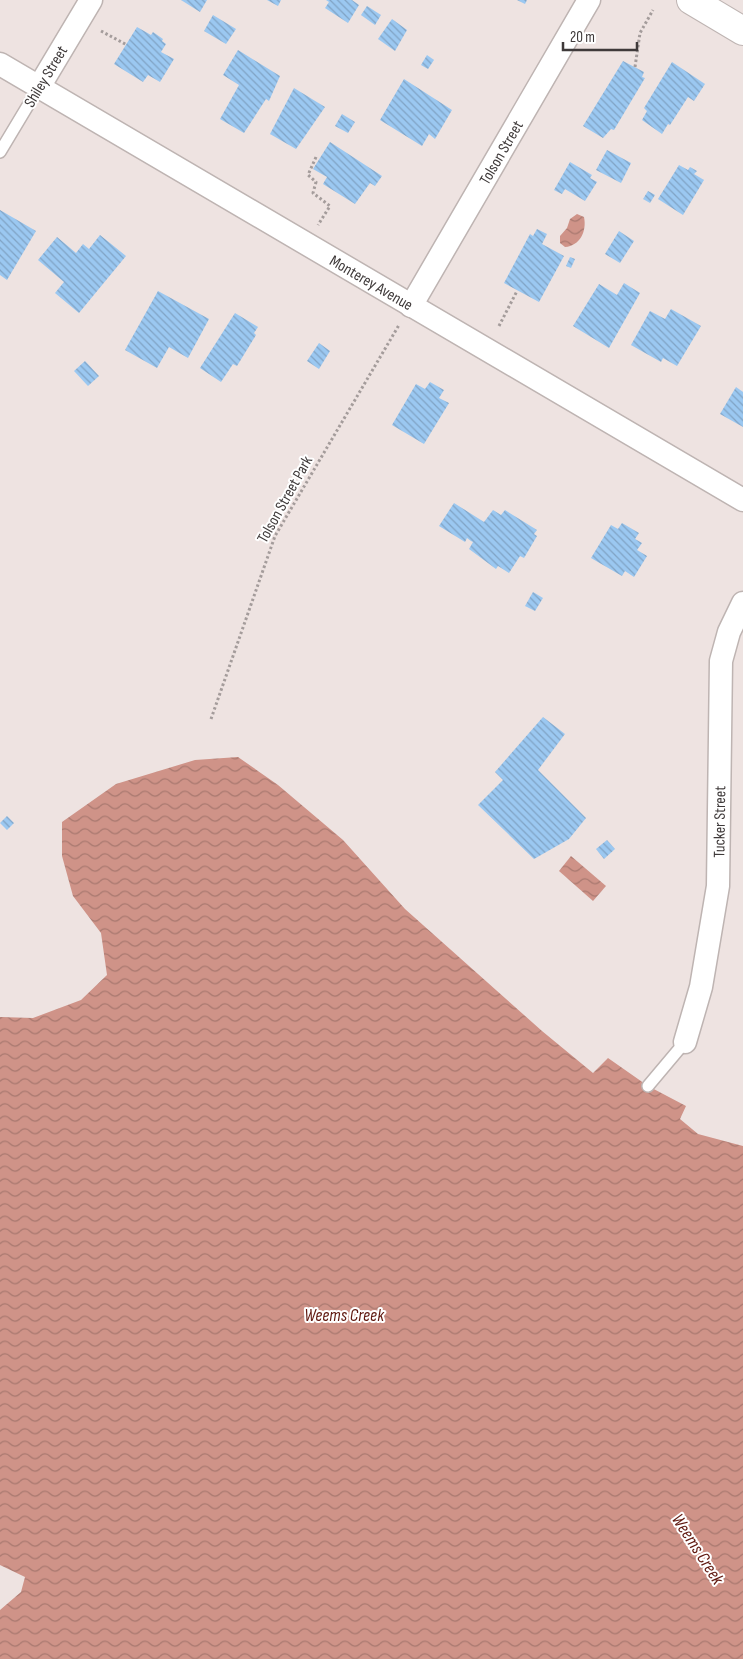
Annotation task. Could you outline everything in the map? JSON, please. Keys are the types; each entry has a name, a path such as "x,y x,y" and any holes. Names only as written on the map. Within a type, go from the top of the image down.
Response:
{"street":[{"name":"Shiley Street","path":"39,87 91,0"},
{"name":"Tolson Street","path":"411,306 589,0"},
{"path":"691,0 743,31"},
{"name":"Monterey Avenue","path":"0,64 743,500"},
{"name":"Tucker Street","path":"685,1042 702,987 718,886 721,661 729,632 743,603"}],"lane":[{"name":"Shiley Street","path":"0,152 39,87"},
{"path":"648,1086 685,1042"}],"path":[{"path":"635,68 640,32 653,10"},
{"path":"100,31 126,45"},
{"path":"316,157 308,176 316,182 313,193 330,206 318,225"},
{"path":"499,326 517,291"},
{"name":"Tolson Street Park","path":"211,719 275,536 411,306"}],"water":[{"path":"577,214 584,217 583,232 575,244 565,247 560,243 560,236 567,228 570,219"},
{"name":"Weems Creek","path":"238,757 278,785 343,840 405,909 542,1031 593,1073 608,1058 648,1086 686,1106 680,1119 698,1134 743,1146 743,1659 0,1659 0,1610 21,1592 25,1577 0,1565 0,1017 33,1018 81,1000 107,975 101,933 73,896 62,856 62,822 116,784 195,760"},
{"path":"571,856 606,886 593,901 559,871"}],"building":[{"path":"181,0 207,0 200,12"},
{"path":"267,0 281,0 278,6"},
{"path":"326,0 352,0 359,5 348,23 325,8 329,2"},
{"path":"517,0 527,0 525,4"},
{"path":"367,6 381,15 375,25 361,15"},
{"path":"213,15 236,29 226,44 204,31"},
{"path":"392,19 407,30 395,51 378,39"},
{"path":"137,27 151,35 153,32 163,39 162,41 166,44 161,52 174,59 160,82 148,75 143,82 114,64"},
{"path":"238,50 280,76 269,101 266,99 244,133 220,119 239,85 223,75"},
{"path":"427,55 434,60 428,69 421,65"},
{"path":"623,61 644,72 642,77 645,78 614,130 611,129 603,138 583,126"},
{"path":"672,62 705,84 694,101 688,97 662,134 642,120 647,111 644,108"},
{"path":"404,79 452,110 435,139 429,134 422,146 380,120"},
{"path":"294,88 325,107 296,149 270,134"},
{"path":"342,114 355,122 348,133 335,126"},
{"path":"330,142 382,176 375,186 370,183 355,204 323,184 327,177 313,169"},
{"path":"607,150 631,163 621,183 596,170"},
{"path":"570,162 592,175 590,178 597,182 585,201 565,189 562,194 554,190"},
{"path":"679,165 688,170 690,167 697,171 694,174 704,180 683,215 658,199"},
{"path":"648,191 655,195 650,203 643,199"},
{"path":"0,210 36,231 7,280 0,275"},
{"path":"537,229 547,234 542,244 564,256 539,302 504,283 530,234 533,236"},
{"path":"619,231 634,241 620,263 605,254"},
{"path":"100,235 126,256 79,313 55,293 64,282 38,260 57,237 76,253 83,244 89,249"},
{"path":"570,257 575,259 571,268 566,266"},
{"path":"624,283 640,293 609,348 573,326 599,284 617,295"},
{"path":"158,291 209,319 188,358 169,347 157,368 125,350"},
{"path":"671,309 701,326 677,366 663,358 661,362 631,345 650,311 665,319"},
{"path":"235,313 258,327 254,333 256,335 237,366 233,364 221,382 200,368"},
{"path":"319,343 330,351 319,369 307,361"},
{"path":"85,361 99,376 88,386 74,371"},
{"path":"430,382 444,390 439,398 449,403 424,444 392,425 416,384 425,389"},
{"path":"736,387 743,392 743,427 720,414"},
{"path":"454,503 484,522 493,510 501,515 505,510 537,530 534,534 537,536 524,558 520,556 509,573 498,566 496,569 469,549 473,542 467,538 465,542 439,526"},
{"path":"622,523 639,533 635,539 642,543 637,550 647,556 634,577 625,571 622,576 591,558 611,525 618,529"},
{"path":"533,592 543,598 535,611 525,606"},
{"path":"543,717 565,734 538,770 586,818 569,839 534,859 478,805 503,780 495,772"},
{"path":"7,816 14,823 7,830 0,823"},
{"path":"607,840 615,849 604,859 596,849"}]}
